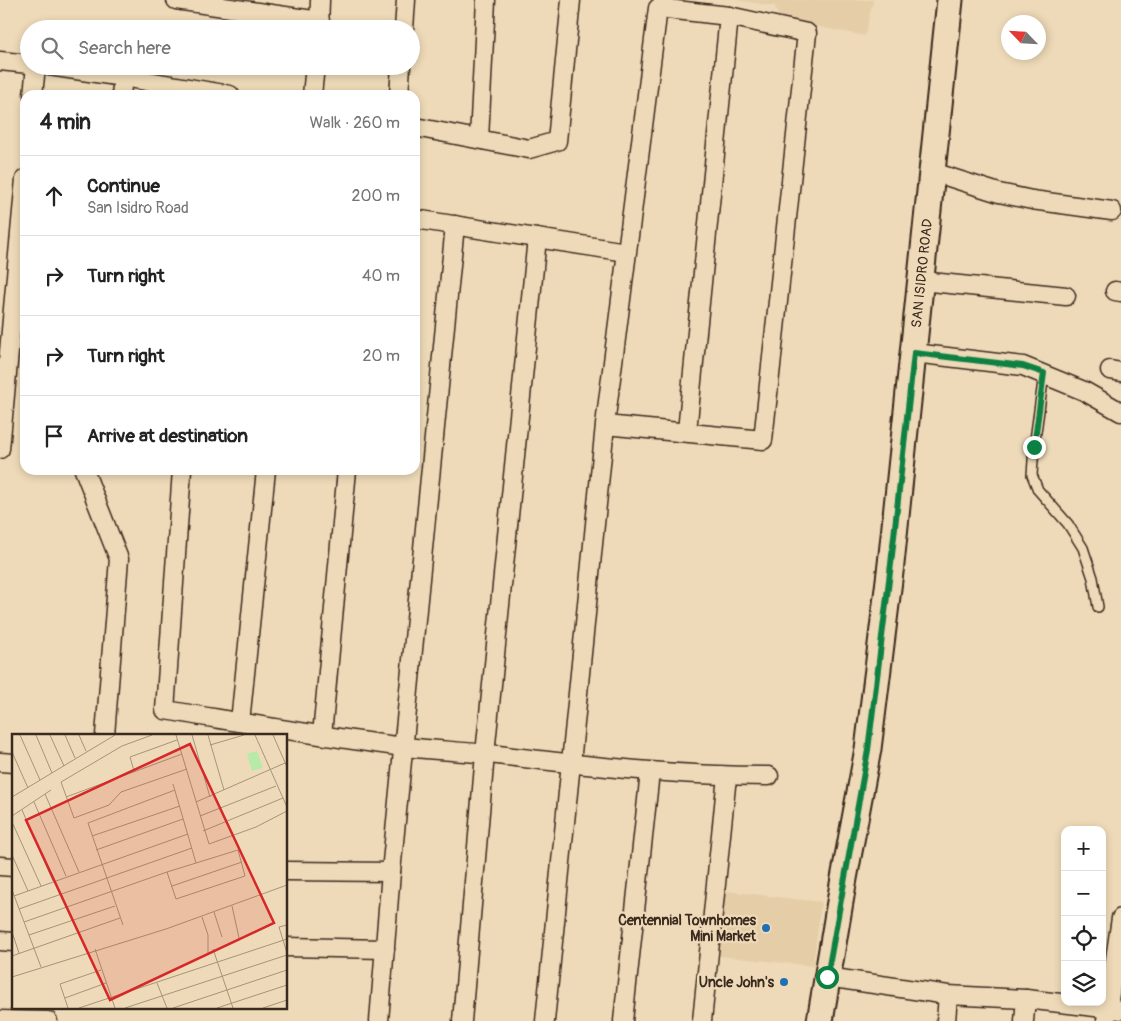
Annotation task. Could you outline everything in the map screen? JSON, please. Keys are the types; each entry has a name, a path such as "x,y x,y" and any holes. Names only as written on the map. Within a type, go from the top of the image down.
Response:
{"street":[{"path":"176,0 291,20"},
{"path":"320,0 320,20"},
{"path":"405,20 406,0"},
{"path":"479,139 486,0"},
{"path":"420,128 529,149 557,141 570,0"},
{"name":"SAN ISIDRO ROAD","path":"820,1021 868,750 891,564 950,0"},
{"path":"545,1021 605,425 658,8 729,16 807,33 762,440 605,425"},
{"path":"688,432 729,16"},
{"path":"0,61 20,63"},
{"path":"34,90 35,75"},
{"path":"110,75 200,90"},
{"path":"313,90 314,75"},
{"path":"399,90 400,75"},
{"path":"122,90 123,77"},
{"path":"933,172 999,193 1032,200 1112,211"},
{"path":"0,449 4,351 20,220"},
{"path":"420,220 626,252"},
{"path":"379,1021 391,872 405,747 455,225"},
{"path":"462,1021 485,754 537,238"},
{"path":"921,281 1066,296"},
{"path":"914,353 1023,366 1084,391 1121,412"},
{"path":"86,475 120,559 105,734"},
{"path":"182,475 165,710 405,747 650,772 769,776"},
{"path":"240,722 265,475"},
{"path":"322,735 346,475"},
{"path":"623,1021 650,772"},
{"path":"702,1021 727,776"},
{"path":"288,871 391,872"},
{"path":"827,977 948,995 1026,1000 1112,1013 1121,918"},
{"path":"288,947 385,949"},
{"path":"946,1021 948,995"},
{"path":"1024,1021 1026,1000"},
{"path":"0,1020 48,1021"}],"lane":[{"path":"1044,373 1032,475 1038,490 1068,524 1083,548 1093,578 1098,607"}],"shaded area":[{"path":"736,0 873,0 865,36 779,19 775,6"},
{"name":"Centennial Townhomes Mini Market","path":"718,890 821,902 813,966 711,955"}],"place":[{"name":"Centennial Townhomes Mini Market","path":"766,928"},
{"name":"Uncle John's","path":"784,982"}],"route":[{"path":"827,977 842,884 868,750 914,353 1023,366 1044,373 1034,447"}]}
